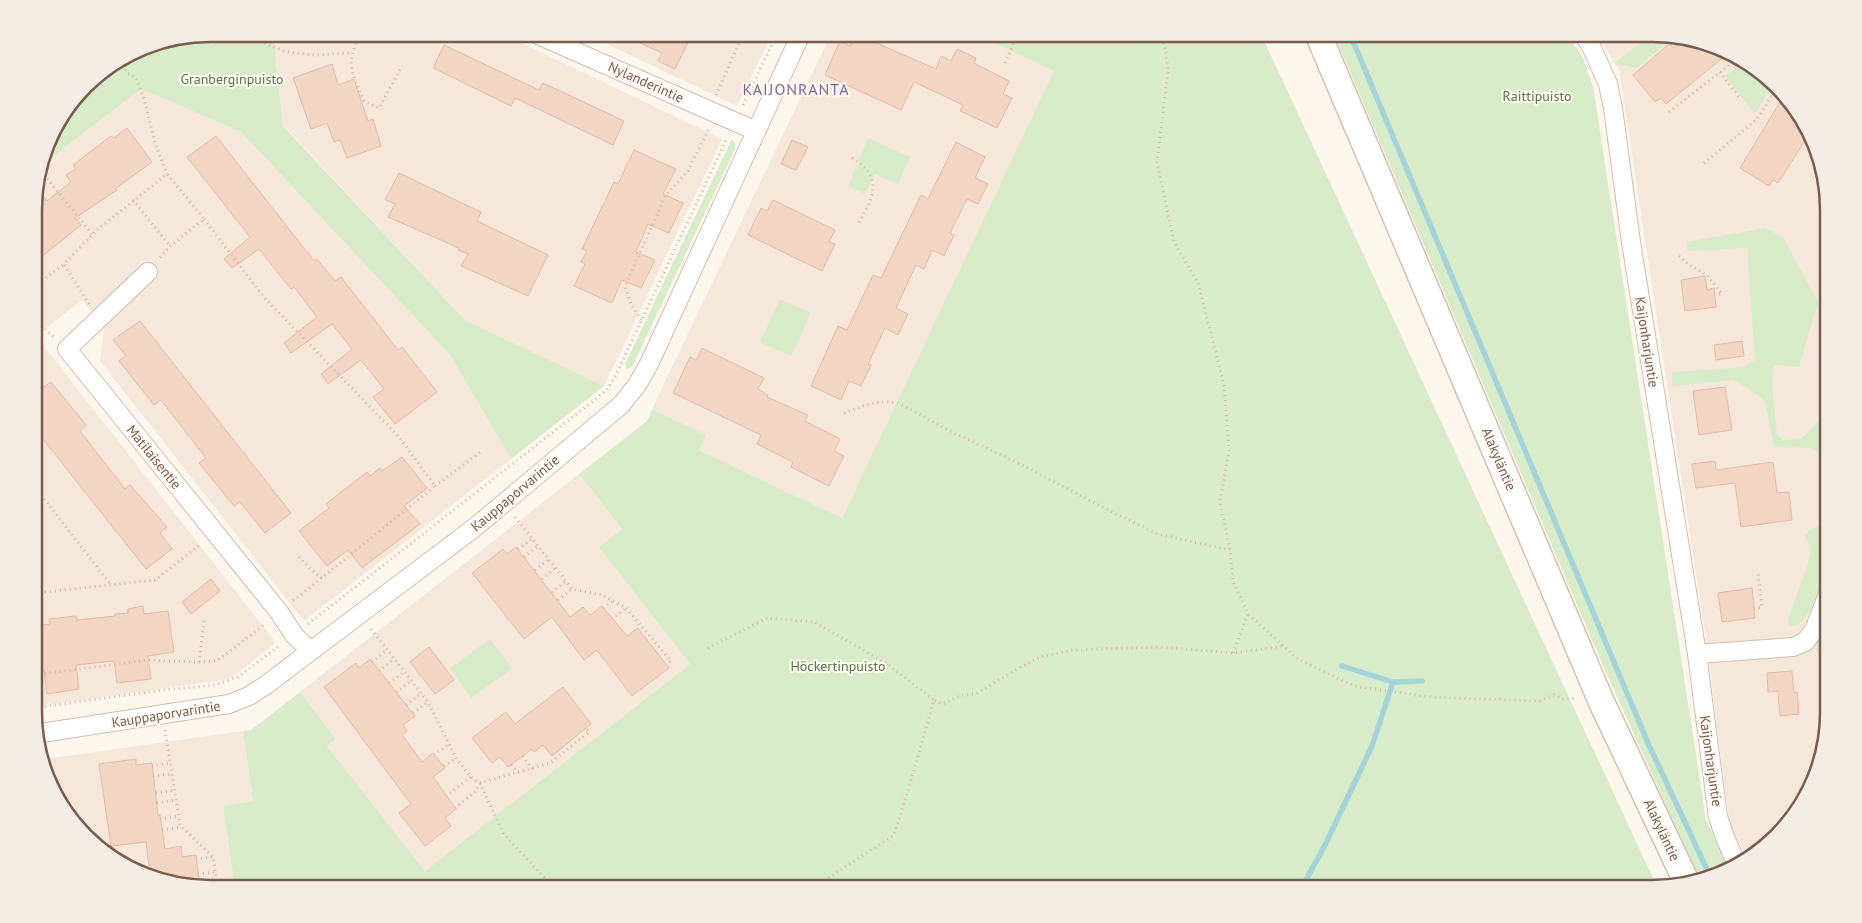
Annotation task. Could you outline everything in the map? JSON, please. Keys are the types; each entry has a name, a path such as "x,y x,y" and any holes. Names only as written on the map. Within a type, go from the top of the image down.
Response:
{"main road":[{"name":"Alakyläntie","path":"1321,42 1601,701 1684,877"}],"street":[{"name":"Kaijonharjuntie","path":"1588,42 1608,84 1613,108 1631,242 1696,654 1718,817 1734,858"},
{"name":"Nylanderintie","path":"556,43 756,130"},
{"name":"Kauppaporvarintie","path":"44,733 229,704 249,696 360,615 504,503 621,405 637,385 649,364 797,43"},
{"path":"67,349 148,272"},
{"name":"Matilaisentie","path":"67,349 279,612 294,635 310,651"},
{"path":"1696,654 1793,647 1804,642 1814,630 1820,615"}],"path":[{"path":"1005,63 1014,42"},
{"path":"1163,42 1168,71 1157,162 1174,242 1198,283 1224,386 1229,451 1220,501 1230,550 1233,581 1248,614 1298,659 1354,686 1430,697 1539,701 1554,695 1568,700 1575,698"},
{"path":"264,43 287,52 314,55 351,53"},
{"path":"356,43 351,53 350,67 364,101 379,108 402,66"},
{"path":"641,320 631,304 624,286 666,195 688,171 740,43"},
{"path":"42,707 162,690 215,685 238,677 606,390 616,375 773,43"},
{"path":"1670,112 1731,63"},
{"path":"124,67 126,72 134,77 143,95 156,143 167,174 263,296 399,437 436,486"},
{"path":"1720,72 1739,97"},
{"path":"1704,163 1757,119 1773,95"},
{"path":"852,158 862,164 868,172 874,194 870,205 857,225"},
{"path":"43,280 64,264 92,234 167,174"},
{"path":"46,177 92,234"},
{"path":"133,200 170,246"},
{"path":"148,272 170,246 204,220"},
{"path":"1680,256 1688,264 1707,275 1722,294 1715,295"},
{"path":"64,264 98,318"},
{"path":"43,327 67,349"},
{"path":"844,413 869,403 888,401 898,403 954,433 1014,461 1158,534 1230,550"},
{"path":"42,675 147,660 216,661 482,451"},
{"path":"42,497 111,585"},
{"path":"504,503 572,589 602,595 626,608 643,631 671,661 666,664"},
{"path":"42,593 155,580 215,533"},
{"path":"518,549 532,539"},
{"path":"524,557 538,546"},
{"path":"299,557 322,578"},
{"path":"535,570 549,559"},
{"path":"542,579 556,568"},
{"path":"1754,608 1762,608 1758,573"},
{"path":"552,592 566,581"},
{"path":"558,600 572,589"},
{"path":"603,608 613,601"},
{"path":"612,619 626,608"},
{"path":"1233,653 1248,614"},
{"path":"360,615 428,702 456,758 471,777 480,783 503,833 546,880"},
{"path":"708,648 767,618 814,622 886,662 934,700 943,704 951,702 962,695 976,694 1040,657 1072,650 1160,647 1233,653 1284,646"},
{"path":"199,662 204,621"},
{"path":"372,662 387,650"},
{"path":"379,671 394,659"},
{"path":"389,683 404,672"},
{"path":"396,692 411,680"},
{"path":"406,705 421,693"},
{"path":"826,880 894,835 934,700"},
{"path":"413,713 428,702"},
{"path":"163,715 180,824 213,857 216,880"},
{"path":"455,808 476,791 480,783 550,763 565,748 589,732 587,729"},
{"path":"434,755 450,744"},
{"path":"523,756 532,769"},
{"path":"444,766 456,758"},
{"path":"152,766 170,763"},
{"path":"511,765 518,773"},
{"path":"153,776 172,774"},
{"path":"446,796 471,777"},
{"path":"156,792 175,790"},
{"path":"157,803 176,800"},
{"path":"160,819 179,816"},
{"path":"162,830 182,827"},
{"path":"196,859 213,857"},
{"path":"198,874 215,872"}],"shaded area":[{"path":"994,42 1055,71 842,518 699,450 705,435 652,409 827,43"},
{"path":"1601,42 1652,42 1685,46 1706,51 1745,71 1778,100 1797,126 1807,146 1818,188 1820,210 1819,724 1811,767 1791,806 1762,839 1745,852 1730,827 1705,633 1619,69"},
{"path":"274,43 521,43 722,139 604,386 465,320 283,125"},
{"path":"604,43 768,43 737,106"},
{"path":"141,89 241,132 450,355 511,459 304,621 100,361 104,327 82,300 43,331 43,199 48,167 54,156"},
{"path":"43,345 276,643 230,679 42,706"},
{"path":"579,474 622,529 600,548 690,664 425,871 327,746 336,739 300,692"},
{"path":"243,731 253,801 223,806 234,880 188,879 167,875 126,858 108,846 77,815 55,777 49,758"}],"green space":[{"name":"Höckertinpuisto","path":"994,42 1265,42 1654,880 234,880 223,806 253,801 243,731 251,730 300,692 336,739 327,746 425,871 690,664 599,547 622,529 579,474 647,421 652,409 706,435 699,450 842,518 1054,71"},
{"name":"Raittipuisto","path":"1337,42 1572,42 1583,58 1593,86 1706,820 1729,861 1697,874 1601,661"},
{"path":"1642,42 1667,44 1636,68 1614,63"},
{"name":"Granberginpuisto","path":"199,43 274,43 283,126 465,320 604,386 511,459 450,355 241,132 141,89 50,160 65,126 84,100 108,77 126,65 156,51 177,46"},
{"path":"1737,67 1769,91 1755,114 1725,76"},
{"path":"868,138 910,157 898,184 874,174 865,194 848,186"},
{"path":"732,139 735,143 735,149 632,367 627,369 625,364"},
{"path":"1765,228 1783,237 1818,302 1799,367 1774,365 1772,385 1777,434 1783,440 1801,439 1817,423 1820,423 1820,454 1810,448 1774,447 1765,401 1733,380 1672,386 1672,372 1744,367 1755,360 1747,248 1688,251 1687,242"},
{"path":"780,299 811,313 791,356 760,342"},
{"path":"1820,525 1820,591 1812,608 1802,621 1797,625 1789,627 1788,619 1807,567 1811,548 1804,535"},
{"path":"1820,631 1820,659 1813,644"},
{"path":"490,639 512,669 471,698 450,668"}],"building":[{"path":"640,43 688,43 675,69 658,61 662,53"},
{"path":"839,43 850,46 852,43 876,43 936,69 941,56 951,61 957,49 976,58 974,63 1009,81 1003,94 1012,98 997,128 960,111 963,105 914,82 901,110 825,75"},
{"path":"1669,44 1673,48 1677,45 1685,46 1706,51 1722,58 1666,104 1661,98 1655,102 1633,75"},
{"path":"444,45 539,90 543,83 624,121 613,145 515,98 511,106 433,68"},
{"path":"332,64 338,85 354,79 368,121 373,119 381,146 347,158 340,140 334,142 327,123 311,129 293,78"},
{"path":"1780,102 1797,126 1805,141 1778,183 1773,180 1769,186 1740,168"},
{"path":"127,128 152,162 115,189 117,190 75,218 81,225 43,256 43,198 47,201 71,182 66,175 76,169 73,165 111,136 114,138"},
{"path":"216,136 314,261 317,259 335,281 341,277 398,350 402,347 437,392 395,424 373,397 384,389 361,360 328,384 321,374 352,349 332,324 291,353 284,343 317,317 294,287 291,289 259,249 232,268 224,259 250,237 187,157"},
{"path":"792,140 808,147 796,170 781,164"},
{"path":"956,142 985,157 975,178 988,184 978,204 967,199 950,233 954,235 944,256 932,250 924,269 916,265 896,308 908,314 898,335 885,328 868,364 871,365 861,386 849,381 841,400 811,386 838,326 847,330 873,275 881,278 921,195 928,199"},
{"path":"634,150 676,169 663,194 683,203 669,233 648,224 636,252 655,260 641,288 622,280 612,303 574,286 585,264 581,262 587,251 582,249 614,182 618,184"},
{"path":"399,173 481,212 477,221 548,255 528,296 461,266 468,254 458,250 459,248 388,217 395,204 385,200"},
{"path":"773,200 835,230 829,242 835,244 822,271 748,235 761,208 767,211"},
{"path":"1705,276 1707,290 1714,288 1716,307 1685,311 1681,280"},
{"path":"140,321 291,513 265,533 240,502 234,506 199,463 206,458 161,400 154,405 119,361 126,356 113,340"},
{"path":"1742,341 1744,356 1716,360 1714,345"},
{"path":"702,348 764,378 758,389 768,395 767,397 808,415 805,421 840,439 834,451 844,456 829,486 791,467 793,462 757,444 761,435 673,393 690,357 696,360"},
{"path":"51,382 86,425 80,431 125,489 130,485 167,527 160,533 172,549 146,569 43,439 43,385 44,387"},
{"path":"1725,387 1732,430 1699,435 1693,391"},
{"path":"402,457 427,488 404,506 420,524 362,568 348,550 327,566 299,531 329,508 326,504 367,472 370,476 380,468 382,471"},
{"path":"1715,461 1716,470 1773,462 1777,493 1789,492 1792,520 1741,527 1735,483 1696,488 1692,464"},
{"path":"516,547 570,617 583,607 590,615 602,606 627,636 638,628 669,668 632,696 597,650 584,660 552,617 524,639 472,573 503,549 507,554"},
{"path":"211,579 220,591 191,614 182,602"},
{"path":"1752,588 1755,618 1722,622 1718,593"},
{"path":"143,606 144,614 168,611 174,652 148,656 151,679 117,683 114,661 76,665 79,689 47,694 44,670 42,670 42,625 50,624 49,619 76,616 77,620 115,616 115,614 128,613 128,609"},
{"path":"429,647 454,680 435,694 410,662"},
{"path":"370,659 415,716 403,725 407,731 402,735 422,762 433,753 445,768 433,777 456,809 445,818 451,826 425,846 399,813 411,804 324,687 356,663 359,668"},
{"path":"1792,671 1794,693 1797,692 1799,714 1780,716 1778,691 1768,692 1767,673"},
{"path":"563,687 591,724 552,756 543,745 534,752 532,749 508,767 500,757 492,763 472,738 506,712 515,724"},
{"path":"136,759 136,765 152,763 158,815 160,815 165,849 181,846 182,857 196,855 199,880 167,875 149,869 146,842 111,846 99,764"}],"waterway":[{"path":"1353,42 1648,743 1708,871"},
{"path":"1342,666 1393,682 1422,681"},
{"path":"1306,880 1325,845 1372,746 1393,682"}],"district":[{"name":"KAIJONRANTA","path":"796,89"}]}
